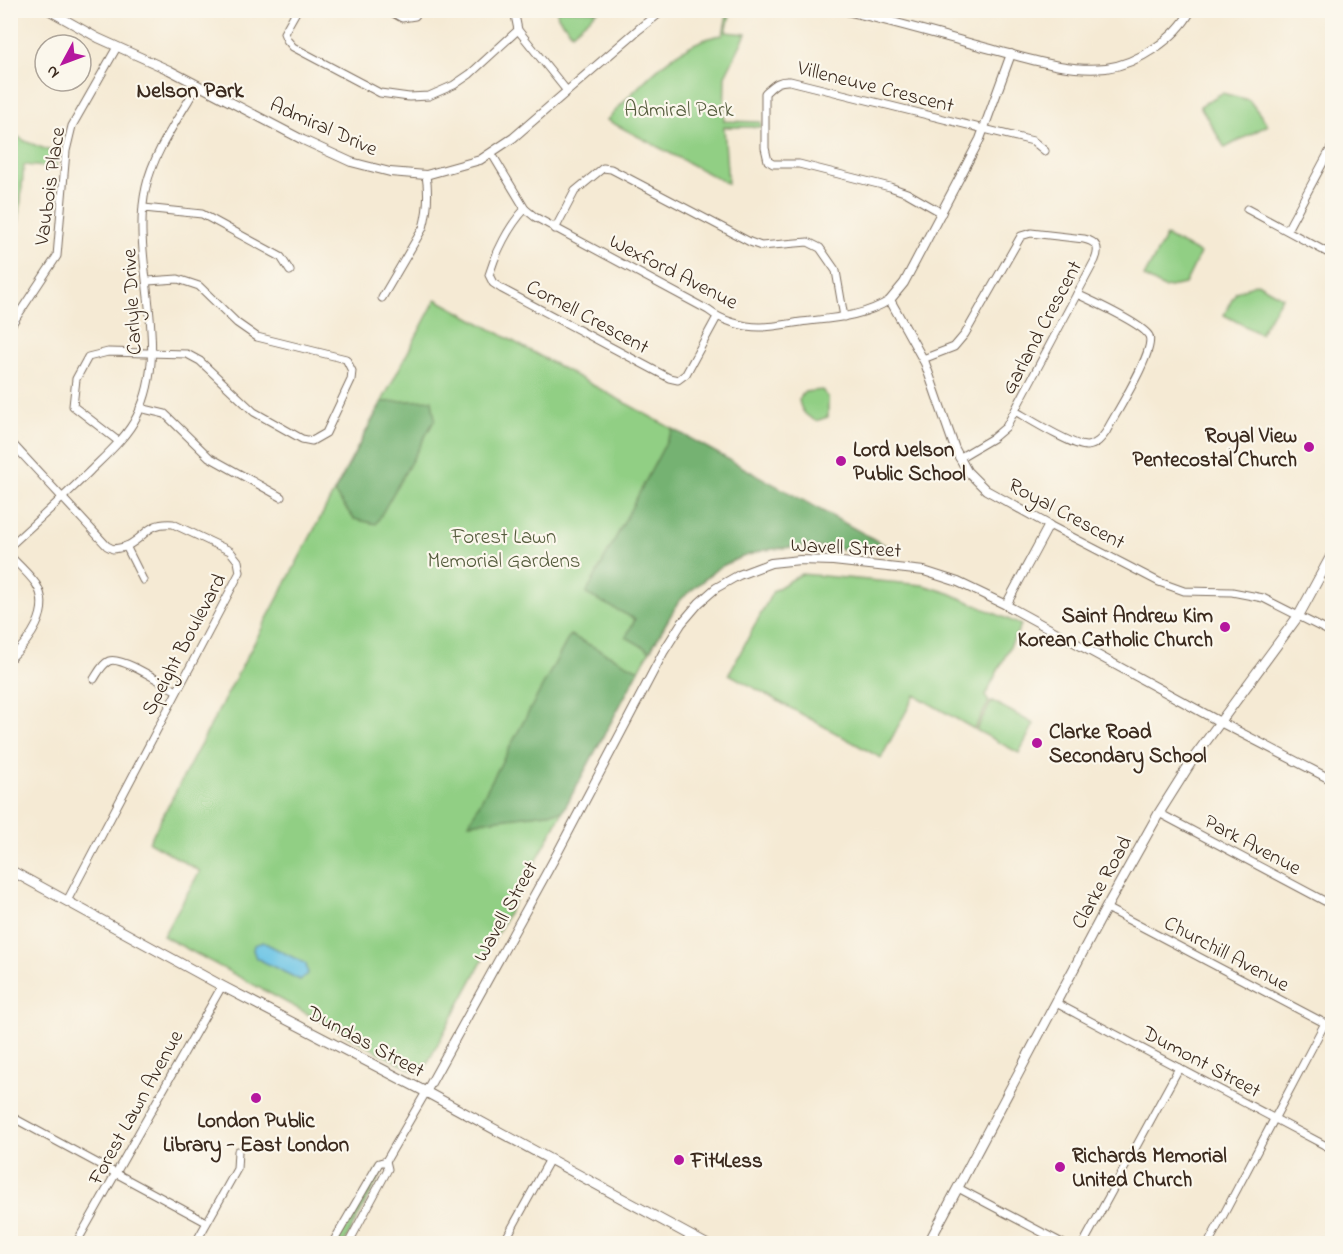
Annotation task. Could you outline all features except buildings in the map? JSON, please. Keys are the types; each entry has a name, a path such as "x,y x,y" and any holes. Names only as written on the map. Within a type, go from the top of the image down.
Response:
{"main road":[{"name":"Clarke Road","path":"928,1244 1106,908 1159,813 1220,722 1299,615 1332,554"},
{"name":"Dundas Street","path":"10,870 222,986 426,1092 706,1244"}],"street":[{"name":"Admiral Drive","path":"48,10 117,47 169,70 351,162 390,172 426,175 480,160 492,154 663,10"},
{"path":"297,10 284,33 293,47 380,93 409,97 429,96 454,85 470,74 518,30"},
{"path":"388,10 402,18 415,16 420,10"},
{"path":"514,10 518,30 567,91"},
{"path":"842,10 857,12 1063,68 1107,68 1136,59 1166,39 1186,19 1191,10"},
{"name":"Vaubois Place","path":"10,327 57,256 66,151 72,126 117,47"},
{"name":"Wexford Avenue","path":"492,154 525,209 555,229 708,310 717,317 741,325 759,327 844,317 876,309 890,300 904,283 980,139 1011,54"},
{"name":"Villeneuve Crescent","path":"942,213 907,193 890,187 799,164 773,164 768,161 765,148 765,93 775,83 790,81 983,129"},
{"name":"Carlyle Drive","path":"10,546 62,498 118,441 137,417 147,388 152,354 142,223 146,187 157,157 197,86"},
{"path":"983,129 1033,141 1045,151"},
{"path":"1287,230 1332,146"},
{"path":"555,229 575,191 603,168 611,169 750,242 761,246 808,242 820,249 836,271 844,317"},
{"path":"382,298 423,228 429,193 426,175"},
{"path":"144,208 202,214 281,257 290,271"},
{"name":"Cornell Crescent","path":"525,209 516,219 489,275 493,283 502,289 669,378 678,380 686,374 717,317"},
{"path":"1246,209 1332,255"},
{"name":"Garland Crescent","path":"923,359 954,346 965,334 1021,236 1031,233 1084,238 1097,246 1098,252 1077,294 1006,427 993,438 959,458"},
{"path":"118,441 74,406 76,379 88,357 108,352 187,354 194,357 254,412 302,439 312,441 326,433 351,380 352,371 346,359 257,337 237,323 199,286 178,279 148,281"},
{"path":"1015,411 1077,445 1091,446 1098,442 1106,432 1147,358 1149,336 1139,326 1077,294"},
{"name":"Royal Crescent","path":"890,300 923,359 959,458 974,480 986,490 1159,582 1184,591 1232,592 1263,598 1332,633"},
{"path":"140,408 165,414 209,457 281,497"},
{"path":"10,441 107,546 113,549 126,546 143,580"},
{"name":"Speight Boulevard","path":"67,901 240,572 238,561 230,551 173,524 163,523 152,526 126,546"},
{"path":"1006,605 1049,525"},
{"path":"10,556 37,586 42,600 40,616 31,636 10,659"},
{"name":"Wavell Street","path":"426,1092 558,852 664,651 681,624 716,588 739,575 771,563 800,560 833,561 924,571 958,582 1006,605 1220,722 1332,780"},
{"path":"94,679 103,665 110,661 121,661 177,691"},
{"name":"Park Avenue","path":"1159,813 1332,905"},
{"name":"Churchill Avenue","path":"1106,908 1329,1025"},
{"name":"Forest Lawn Avenue","path":"75,1244 222,986"},
{"name":"Dumont Street","path":"1056,1003 1332,1149"},
{"path":"1208,1244 1274,1118 1329,1025"},
{"path":"1083,1244 1179,1068"},
{"path":"332,1244 379,1163 386,1161 426,1092"},
{"path":"10,1116 206,1222"},
{"path":"195,1244 237,1169 238,1151"},
{"path":"503,1244 550,1159"},
{"path":"348,1244 388,1169 386,1161"},
{"path":"958,1188 1064,1244"}],"green space":[{"path":"557,10 598,11 572,33 558,17"},
{"name":"Admiral Park","path":"728,11 731,11 726,32 746,34 725,76 724,121 761,122 761,127 724,127 728,184 607,120 645,80 674,56 706,39 723,35"},
{"path":"1222,93 1249,100 1268,125 1225,148 1200,106"},
{"path":"11,133 56,153 56,168 24,165 19,219 11,246"},
{"path":"1166,236 1200,253 1185,284 1164,288 1144,277"},
{"path":"1257,283 1282,297 1260,334 1224,315 1236,292"},
{"name":"Forest Lawn Memorial Gardens","path":"436,299 753,473 645,659 421,1075 163,936 200,871 149,842"},
{"path":"822,390 828,397 828,417 816,421 804,413 799,400 804,392"},
{"path":"432,400 435,419 376,524 354,519 334,493 382,402"},
{"path":"673,429 899,553 802,546 765,550 739,558 718,568 679,601 650,651 626,637 635,619 586,594"},
{"path":"801,574 923,585 949,593 1021,625 985,696 989,702 974,729 915,695 881,758 729,674 773,591"},
{"path":"570,635 639,670 563,811 469,823"},
{"path":"992,701 1034,724 1019,753 976,730"},
{"path":"381,1166 384,1168 344,1243 336,1243"}],"water":[{"path":"263,942 306,964 308,974 300,980 256,958 254,945"}],"place":[{"name":"Royal View Pentecostal Church","path":"1309,447"},
{"name":"Lord Nelson Public School","path":"841,461"},
{"name":"Saint Andrew Kim Korean Catholic Church","path":"1225,627"},
{"name":"Clarke Road Secondary School","path":"1037,743"},
{"name":"London Public Library - East London","path":"256,1098"},
{"name":"Fit4Less","path":"679,1160"},
{"name":"Richards Memorial United Church","path":"1060,1167"}],"district":[{"name":"Nelson Park","path":"190,89"}]}
